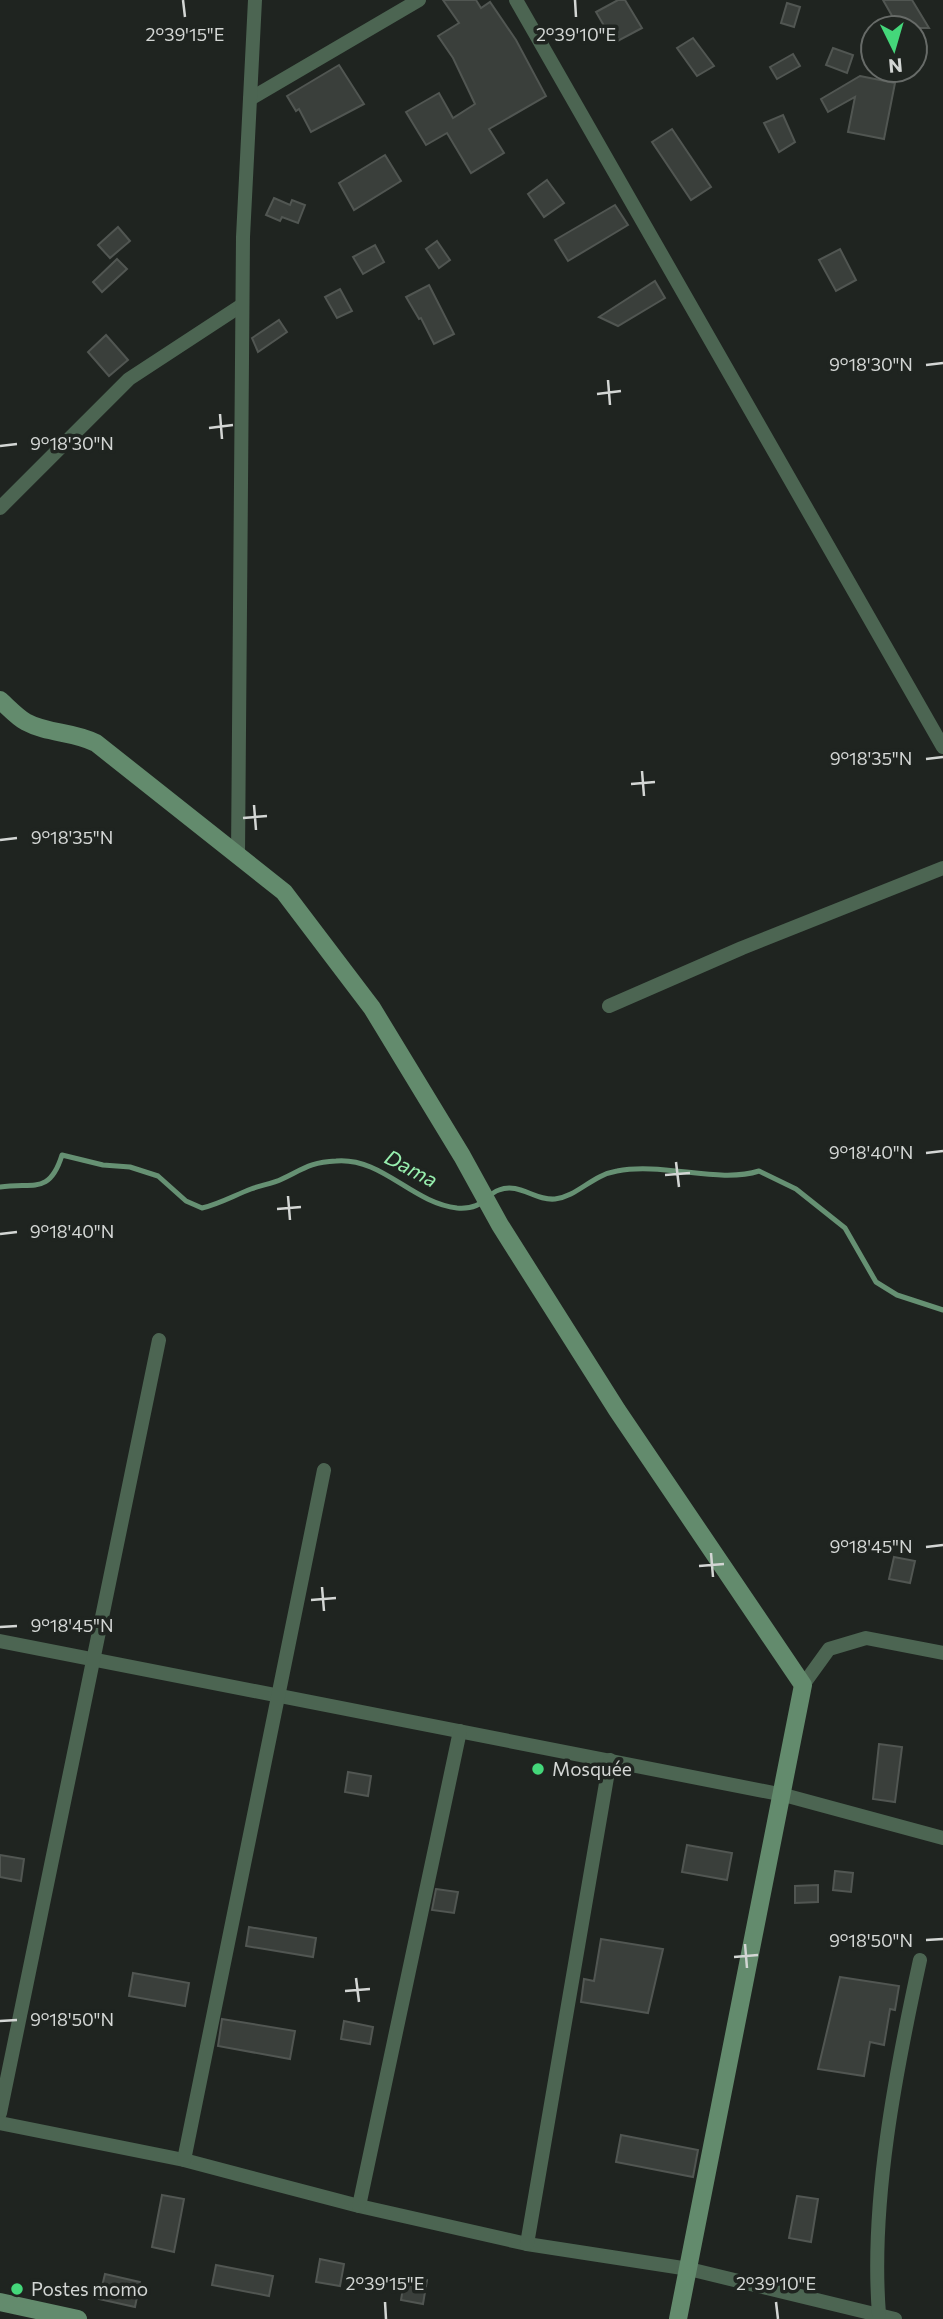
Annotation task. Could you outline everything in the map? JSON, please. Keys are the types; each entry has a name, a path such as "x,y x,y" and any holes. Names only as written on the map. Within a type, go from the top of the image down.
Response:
{"street":[{"path":"238,855 242,305 255,0"},
{"path":"250,99 419,0"},
{"path":"516,0 943,747"},
{"path":"0,508 129,379 242,305"},
{"path":"0,700 25,721 50,731 78,734 96,743 284,892 372,1008 462,1156 500,1225 617,1410 803,1685"},
{"path":"609,1006 742,948 943,868"},
{"path":"0,2113 159,1340"},
{"path":"184,2160 324,1470"},
{"path":"678,2319 784,1795 803,1685 829,1649 866,1638 943,1653"},
{"path":"0,1641 784,1795 943,1839"},
{"path":"359,2206 460,1731"},
{"path":"527,2244 610,1760"},
{"path":"879,2314 877,2234 901,2048 920,1960"},
{"path":"0,2123 184,2160 359,2206 527,2244 689,2269 895,2319"},
{"path":"0,2302 78,2319"}],"building":[{"path":"443,0 476,0 481,8 490,2 516,40 546,96 489,129 504,153 471,173 447,133 426,145 406,112 439,93 453,118 475,104 453,58 438,36 459,23"},
{"path":"618,0 625,0 642,28 614,43 596,12"},
{"path":"883,0 912,0 920,14 891,14"},
{"path":"787,3 800,7 794,27 781,23"},
{"path":"693,38 714,66 697,76 677,48"},
{"path":"833,48 853,55 847,73 826,65"},
{"path":"793,54 800,66 777,79 770,67"},
{"path":"339,65 364,104 311,132 299,109 296,111 287,96"},
{"path":"859,77 859,84 895,84 884,139 848,132 855,97 828,112 821,99"},
{"path":"783,115 795,142 779,152 764,123"},
{"path":"672,129 711,187 691,200 652,142"},
{"path":"385,155 401,181 354,210 339,183"},
{"path":"547,180 564,203 544,217 528,194"},
{"path":"274,198 290,205 292,200 305,205 298,223 282,217 280,221 266,215"},
{"path":"615,205 628,225 568,261 555,240"},
{"path":"118,227 130,241 110,258 98,245"},
{"path":"437,241 450,260 439,268 426,249"},
{"path":"375,245 384,262 363,274 353,257"},
{"path":"840,249 856,280 836,291 819,260"},
{"path":"117,259 127,269 102,292 93,282"},
{"path":"655,281 665,298 618,326 599,317"},
{"path":"429,285 454,334 434,344 421,318 419,319 406,297"},
{"path":"340,289 352,311 337,318 325,297"},
{"path":"279,320 287,332 258,352 252,338"},
{"path":"106,335 128,360 109,376 88,352"},
{"path":"894,1557 915,1561 910,1583 889,1579"},
{"path":"879,1744 902,1747 895,1802 873,1799"},
{"path":"348,1772 371,1776 368,1796 345,1792"},
{"path":"687,1845 732,1853 727,1880 682,1872"},
{"path":"0,1855 24,1859 21,1881 0,1877"},
{"path":"835,1871 853,1873 851,1892 833,1890"},
{"path":"818,1885 818,1902 795,1903 795,1886"},
{"path":"436,1889 458,1892 454,1913 432,1910"},
{"path":"249,1927 316,1938 313,1957 246,1946"},
{"path":"601,1939 663,1949 648,2013 581,2002 584,1979 594,1981"},
{"path":"133,1973 189,1983 185,2006 129,1996"},
{"path":"840,1977 899,1986 895,2010 890,2009 884,2045 870,2042 864,2076 818,2069"},
{"path":"222,2019 295,2031 290,2059 218,2046"},
{"path":"344,2021 373,2027 370,2044 341,2039"},
{"path":"621,2135 698,2150 693,2177 616,2162"},
{"path":"162,2195 184,2199 174,2252 152,2247"},
{"path":"797,2196 818,2199 811,2242 789,2238"},
{"path":"320,2259 344,2264 340,2286 316,2282"},
{"path":"216,2265 273,2276 269,2296 212,2285"},
{"path":"105,2274 140,2282 135,2307 99,2299"},
{"path":"405,2276 427,2280 423,2304 401,2300"}],"waterway":[{"name":"Dama","path":"0,1187 45,1182 57,1168 62,1155 103,1165 130,1167 158,1176 186,1201 202,1208 278,1181 313,1164 336,1161 368,1166 426,1198 441,1204 466,1208 478,1205 494,1192 506,1188 555,1199 617,1171 653,1169 726,1175 759,1171 796,1189 845,1228 876,1282 897,1295 943,1310"}],"place":[{"name":"Mosquée","path":"538,1769"},
{"name":"Postes momo","path":"17,2289"}]}
